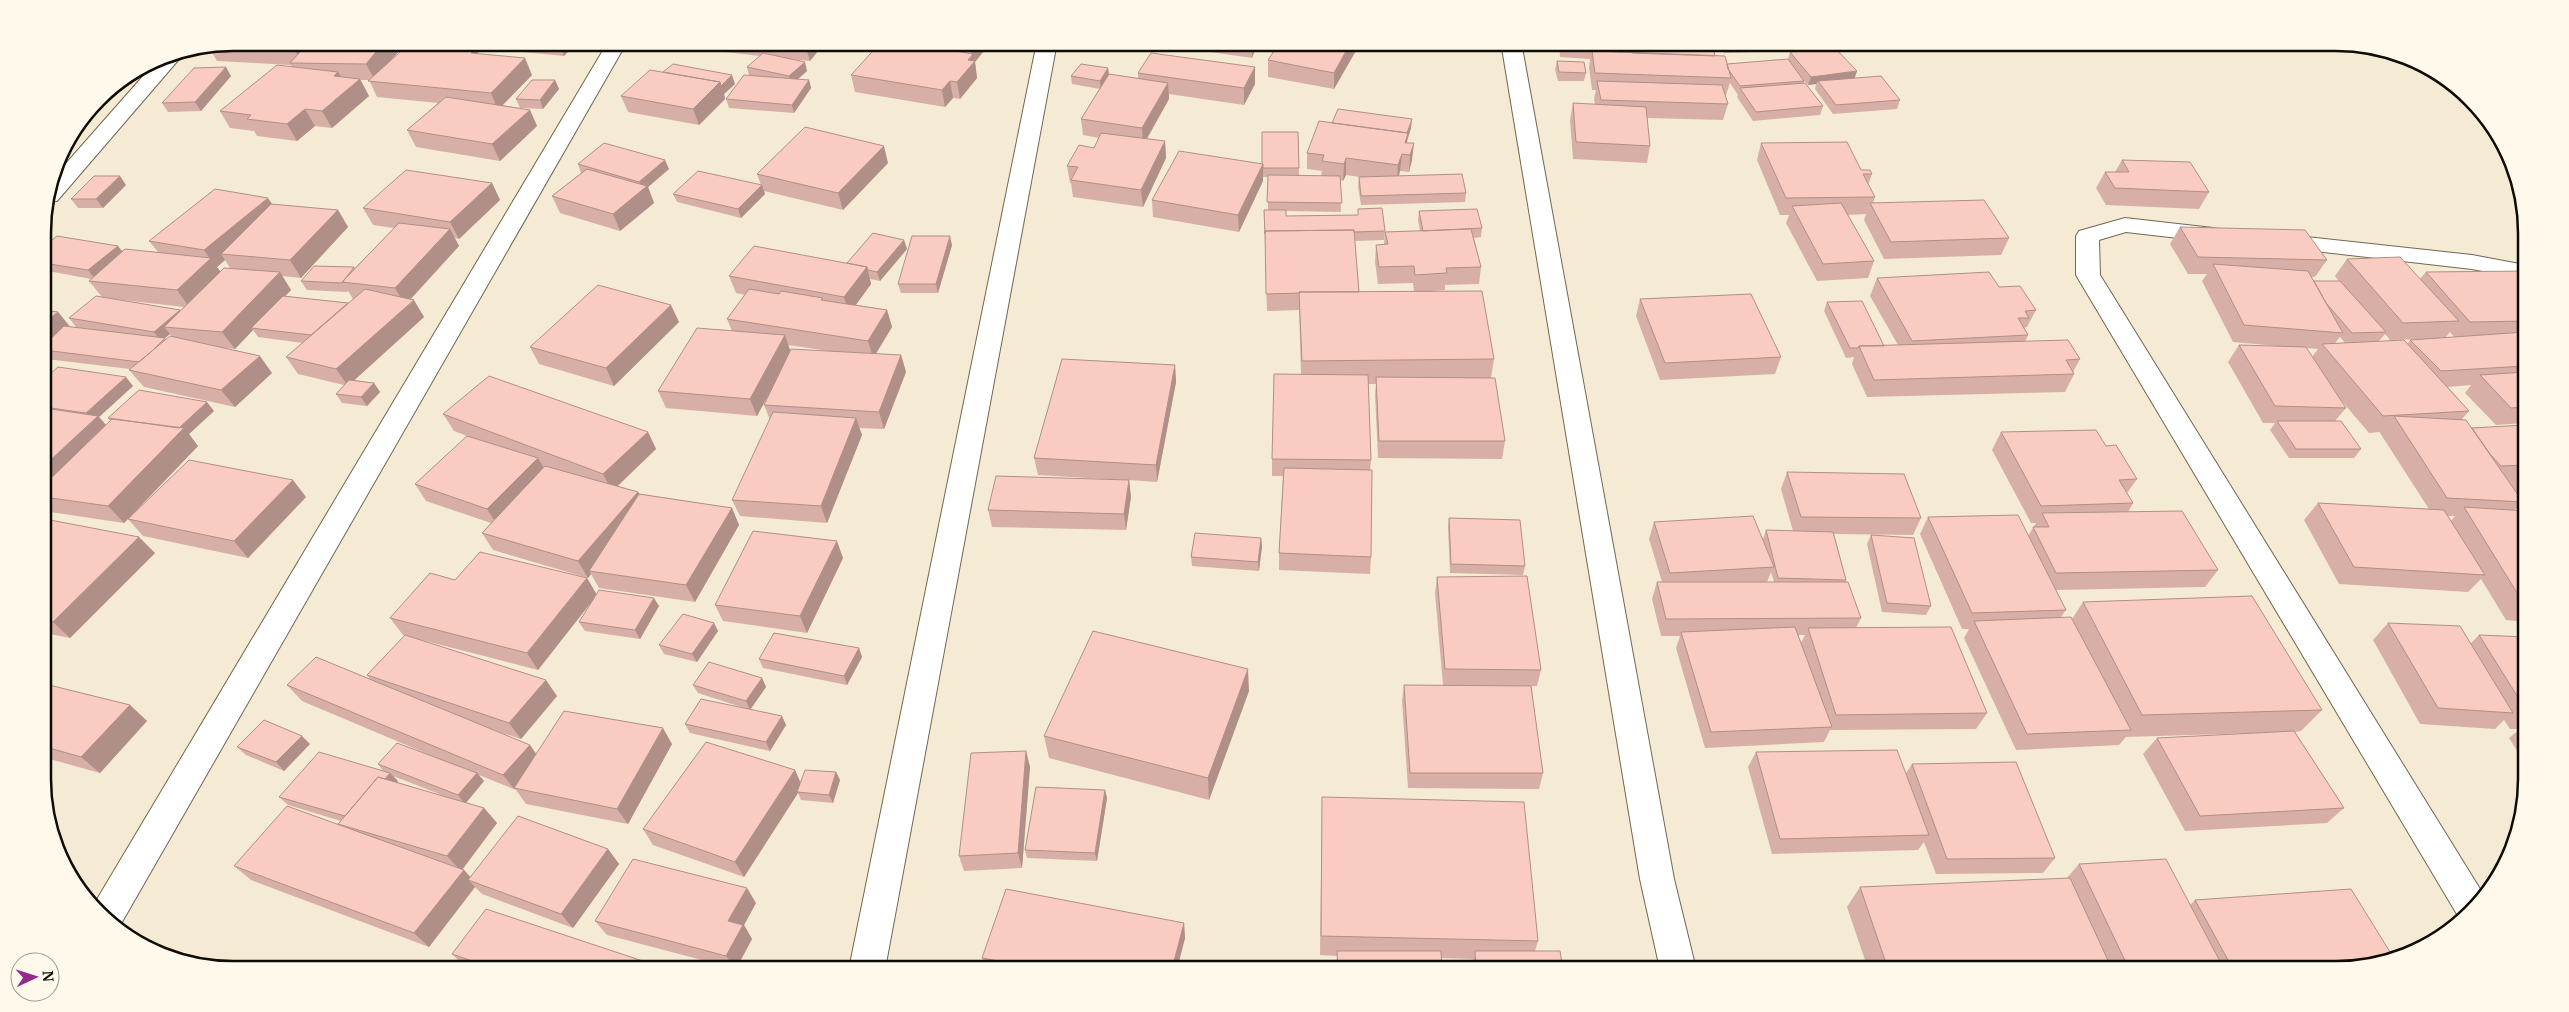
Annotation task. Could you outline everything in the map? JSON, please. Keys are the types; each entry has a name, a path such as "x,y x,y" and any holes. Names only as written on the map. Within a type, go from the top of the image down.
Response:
{"street":[{"path":"109,911 613,51"},
{"path":"869,961 1045,51"},
{"path":"1513,51 1658,879 1676,961"},
{"path":"57,188 163,65"},
{"path":"2469,903 2088,275 2087,236 2126,225 2472,262 2518,271"}],"building":[{"path":"301,51 377,51 366,64 290,63"},
{"path":"401,51 473,51 471,53 525,58 491,93 368,81"},
{"path":"873,51 955,51 973,54 968,60 975,61 957,82 950,81 942,90 851,75"},
{"path":"1274,51 1346,51 1334,73 1268,60"},
{"path":"1592,51 1725,56 1731,78 1595,73"},
{"path":"1632,51 1714,51 1715,56 1632,53"},
{"path":"1838,51 1857,71 1811,77 1790,52"},
{"path":"763,53 805,62 789,76 747,67"},
{"path":"1151,53 1255,67 1244,88 1138,73"},
{"path":"1788,59 1804,81 1740,86 1728,69 1727,64"},
{"path":"1557,61 1584,62 1586,73 1559,72"},
{"path":"673,64 732,75 721,86 720,82 663,72"},
{"path":"1081,64 1108,68 1100,81 1071,76"},
{"path":"277,65 338,72 334,76 360,79 322,111 305,109 287,124 247,119 251,115 220,111"},
{"path":"226,67 195,102 162,103 194,68"},
{"path":"650,70 720,82 693,109 621,96"},
{"path":"1109,74 1168,83 1142,128 1081,119"},
{"path":"744,75 809,80 792,105 726,99"},
{"path":"1881,76 1900,100 1836,105 1818,81"},
{"path":"532,80 555,80 540,100 516,99"},
{"path":"1597,81 1722,85 1728,104 1601,100"},
{"path":"1805,83 1823,106 1756,112 1740,88"},
{"path":"446,97 530,110 492,144 407,130"},
{"path":"1573,103 1646,107 1650,146 1576,142"},
{"path":"1338,109 1412,119 1407,133 1332,123"},
{"path":"1319,121 1408,133 1405,143 1414,143 1410,155 1402,154 1398,165 1346,158 1344,164 1322,161 1324,155 1307,153"},
{"path":"805,127 884,146 838,193 757,174"},
{"path":"1262,132 1298,132 1299,168 1263,168"},
{"path":"1101,133 1165,141 1141,190 1071,180 1078,167 1067,166 1079,145 1094,148"},
{"path":"1847,142 1861,170 1870,170 1872,174 1863,174 1875,197 1786,198 1761,143"},
{"path":"604,143 665,160 639,182 578,164"},
{"path":"1179,151 1263,164 1238,215 1152,200"},
{"path":"2122,160 2190,162 2209,192 2115,188 2105,172 2129,172"},
{"path":"587,169 647,186 613,214 552,196"},
{"path":"406,170 492,183 450,222 363,208"},
{"path":"698,171 762,185 738,209 673,194"},
{"path":"1462,174 1466,193 1361,196 1359,177"},
{"path":"1268,175 1340,176 1342,203 1267,202"},
{"path":"94,176 120,176 96,199 71,199"},
{"path":"215,189 268,198 204,250 149,241"},
{"path":"1984,200 2009,238 1891,242 1870,203"},
{"path":"1841,203 1874,261 1823,264 1792,206"},
{"path":"271,204 338,210 290,260 221,254"},
{"path":"1382,208 1385,231 1265,231 1265,234 1264,210 1286,210 1286,216 1358,215 1358,209"},
{"path":"1477,209 1482,228 1423,231 1419,211"},
{"path":"399,223 450,229 395,288 342,282"},
{"path":"2180,227 2305,230 2327,260 2198,257"},
{"path":"1471,229 1481,267 1446,268 1447,273 1415,275 1414,266 1379,267 1376,245 1388,244 1385,232"},
{"path":"1354,230 1359,292 1266,294 1265,231"},
{"path":"873,233 904,240 877,272 868,270 867,267 847,263"},
{"path":"57,236 118,246 88,270 51,264 51,241"},
{"path":"912,236 950,236 936,284 898,284"},
{"path":"754,246 867,267 844,297 729,276"},
{"path":"125,249 211,258 177,290 89,281"},
{"path":"2400,257 2459,321 2403,323 2347,259"},
{"path":"2213,264 2308,271 2343,333 2244,325"},
{"path":"314,266 354,267 342,283 301,281"},
{"path":"224,268 280,272 222,332 164,327"},
{"path":"2518,271 2518,321 2470,322 2426,272"},
{"path":"1989,272 1999,287 2020,286 2036,310 2025,311 2029,318 2018,318 2028,335 1912,341 1877,278"},
{"path":"2314,281 2340,281 2386,332 2352,333 2326,303"},
{"path":"598,285 671,305 606,368 530,347"},
{"path":"365,289 414,300 336,369 286,357"},
{"path":"749,289 779,294 781,291 823,298 821,300 887,310 868,341 727,319"},
{"path":"1482,291 1494,359 1302,361 1299,292"},
{"path":"1751,294 1781,357 1665,363 1640,299"},
{"path":"96,296 180,310 154,332 69,318"},
{"path":"283,296 348,303 311,335 251,328"},
{"path":"1862,301 1884,346 1850,348 1827,302"},
{"path":"51,311 58,312 51,318"},
{"path":"64,326 165,338 139,362 51,351 51,338"},
{"path":"697,328 785,335 750,399 658,391"},
{"path":"2518,332 2518,366 2441,371 2410,340"},
{"path":"170,336 260,356 221,390 129,370"},
{"path":"2068,340 2080,359 2066,360 2074,374 1874,380 1859,346"},
{"path":"2404,340 2469,411 2383,416 2322,344"},
{"path":"2239,345 2306,347 2346,408 2275,406"},
{"path":"791,349 901,355 879,412 764,405"},
{"path":"1062,359 1175,365 1156,465 1034,458"},
{"path":"58,367 126,377 86,413 51,408 51,373"},
{"path":"2518,372 2518,408 2511,408 2480,375"},
{"path":"1274,374 1368,375 1371,460 1272,459"},
{"path":"489,376 648,432 603,474 443,414"},
{"path":"1376,377 1495,378 1505,441 1379,441"},
{"path":"349,380 374,383 361,397 336,394"},
{"path":"139,390 207,402 179,428 108,418"},
{"path":"51,409 98,416 51,460"},
{"path":"773,412 856,418 821,506 732,500"},
{"path":"2394,416 2466,420 2518,495 2518,502 2447,498"},
{"path":"112,419 184,428 108,506 51,498 51,478"},
{"path":"2277,421 2341,421 2361,449 2296,449"},
{"path":"2518,425 2518,465 2501,466 2472,428"},
{"path":"2096,430 2106,446 2116,445 2137,479 2119,480 2133,503 2041,506 2001,432"},
{"path":"467,436 538,458 487,509 415,484"},
{"path":"189,460 293,480 234,541 128,519"},
{"path":"545,466 638,492 578,561 482,533"},
{"path":"1284,468 1372,470 1371,557 1279,553"},
{"path":"1787,472 1904,474 1921,518 1801,517"},
{"path":"996,476 1129,480 1124,514 988,510"},
{"path":"639,494 732,508 686,585 589,571"},
{"path":"2318,503 2444,510 2485,575 2354,567"},
{"path":"2464,507 2518,510 2518,594"},
{"path":"2182,511 2218,570 2056,573 2033,527 2049,527 2042,513"},
{"path":"2018,515 2066,610 1972,613 1928,517"},
{"path":"1753,516 1774,567 1670,573 1654,522"},
{"path":"1449,518 1520,520 1525,566 1451,564"},
{"path":"51,520 139,537 53,622 51,622"},
{"path":"1766,530 1833,532 1846,580 1778,578"},
{"path":"753,531 837,541 800,616 715,605"},
{"path":"1195,533 1261,538 1258,562 1191,557"},
{"path":"1871,535 1914,538 1931,606 1887,603"},
{"path":"480,552 587,578 527,653 390,618 430,573 455,580"},
{"path":"1527,576 1541,670 1445,669 1437,577"},
{"path":"1657,582 1848,582 1861,618 1666,619"},
{"path":"599,590 654,598 635,630 579,622"},
{"path":"2252,596 2322,710 2142,715 2083,602"},
{"path":"683,614 714,623 692,654 659,645"},
{"path":"2071,617 2131,730 2027,734 1974,621"},
{"path":"2388,623 2460,626 2513,713 2438,708"},
{"path":"1795,627 1832,727 1711,732 1681,632"},
{"path":"1951,627 1987,713 1836,715 1808,628"},
{"path":"1093,631 1248,669 1208,778 1044,736"},
{"path":"774,633 859,648 844,676 759,659"},
{"path":"405,635 546,680 509,723 367,675"},
{"path":"2479,635 2518,637 2518,697"},
{"path":"316,657 530,745 503,775 287,685"},
{"path":"709,662 762,678 746,701 693,685"},
{"path":"51,685 130,705 81,757 51,748"},
{"path":"1404,685 1531,686 1543,773 1410,773"},
{"path":"701,699 782,716 766,742 685,724"},
{"path":"564,711 663,728 617,809 514,788"},
{"path":"264,720 302,736 276,762 237,747"},
{"path":"2294,731 2344,808 2200,816 2157,738"},
{"path":"706,742 795,770 735,862 643,829"},
{"path":"397,743 477,773 458,795 378,764"},
{"path":"1897,750 1929,835 1780,839 1756,752"},
{"path":"1026,751 1018,853 959,856 971,753"},
{"path":"319,752 390,773 385,779 378,777 345,816 279,797"},
{"path":"2016,762 2055,858 1947,859 1912,764"},
{"path":"805,770 836,772 829,795 797,792"},
{"path":"378,777 484,808 447,856 338,824"},
{"path":"1036,787 1105,790 1095,853 1025,850"},
{"path":"1322,797 1524,802 1538,941 1321,936"},
{"path":"287,806 464,870 414,933 234,866"},
{"path":"518,816 608,849 561,914 468,880"},
{"path":"633,859 747,888 728,921 743,925 726,956 595,921"},
{"path":"2166,859 2220,961 2125,961 2079,864"},
{"path":"2070,878 2108,961 1885,961 1860,887"},
{"path":"1006,889 1184,923 1174,961 998,961 982,958"},
{"path":"2351,889 2390,952 2360,959 2336,961 2229,961 2195,900"},
{"path":"486,909 643,961 472,961 452,954"},
{"path":"1337,951 1441,951 1442,961 1338,961"},
{"path":"1475,951 1560,951 1562,961 1476,961"}]}
